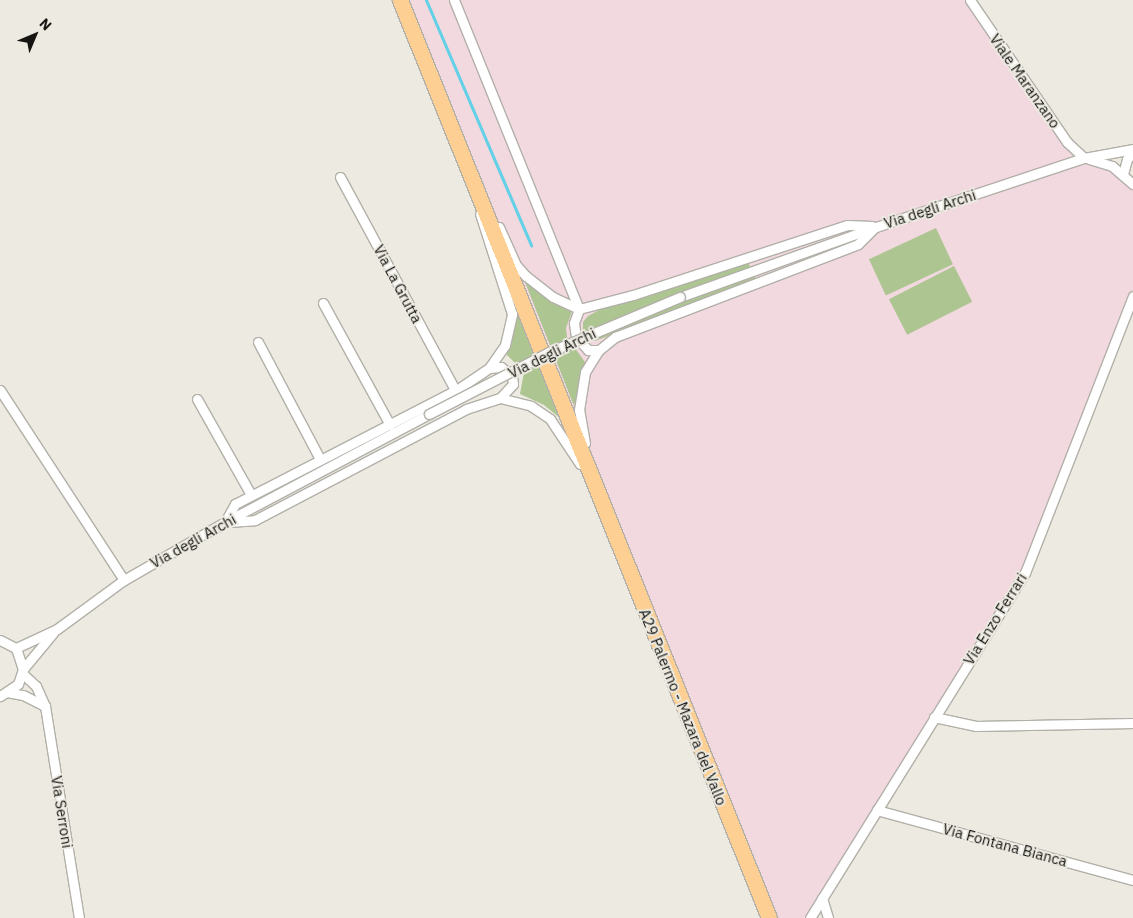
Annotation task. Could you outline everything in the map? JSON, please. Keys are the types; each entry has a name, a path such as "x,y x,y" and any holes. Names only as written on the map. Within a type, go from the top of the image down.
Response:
{"main road":[{"name":"A29 Palermo - Mazara del Vallo","path":"400,0 769,918"}],"street":[{"path":"454,0 579,309 574,323 576,337 588,350 599,350"},
{"name":"Viale Maranzano","path":"970,0 1067,142 1084,158"},
{"path":"1123,174 1127,159 1133,150"},
{"name":"Via degli Archi","path":"16,648 57,629 124,580 225,522 549,352 680,297 876,226 1084,158 1133,150"},
{"path":"1084,158 1112,166 1133,184"},
{"name":"Via La Grutta","path":"340,177 455,390"},
{"path":"474,187 516,265 536,286 579,309 652,289 847,225 876,226"},
{"path":"225,522 235,504 455,390 489,368 505,345 512,314 510,300 484,234 474,187"},
{"path":"598,495 579,410 585,372 599,350 615,337 631,330 858,244 876,226"},
{"name":"Via Enzo Ferrari","path":"810,918 934,716 1025,573 1133,296"},
{"path":"323,303 390,424"},
{"path":"258,342 320,459"},
{"path":"225,522 255,520 466,410 500,398 513,384 512,376 501,367 489,368"},
{"path":"0,390 124,580"},
{"path":"500,398 531,406 550,418 563,435 598,495"},
{"path":"197,399 251,495"},
{"name":"Via degli Archi","path":"3,694 18,684 23,672 57,629"},
{"path":"0,640 16,648 23,672"},
{"name":"Via Serroni","path":"23,672 36,686 45,706 79,918"},
{"path":"3,694 23,695 45,706"},
{"path":"934,716 976,726 1133,723"},
{"name":"Via Fontana Bianca","path":"877,810 1133,880"},
{"path":"822,898 828,918"}],"shaded area":[{"path":"400,0 970,0 1000,47 1084,158 1100,161 1133,184 1133,296 1025,573 810,918 769,918"}],"green space":[{"path":"936,228 953,264 886,296 869,259"},
{"path":"748,262 756,280 595,341 588,340 583,333 583,322 588,316 605,307"},
{"path":"954,266 972,302 907,335 889,299"},
{"path":"523,277 545,296 572,311 566,328 567,337 585,362 574,406"},
{"path":"516,309 561,419 544,405 520,394 524,372 505,353 514,332"}],"waterway":[{"path":"426,0 531,245"}]}
